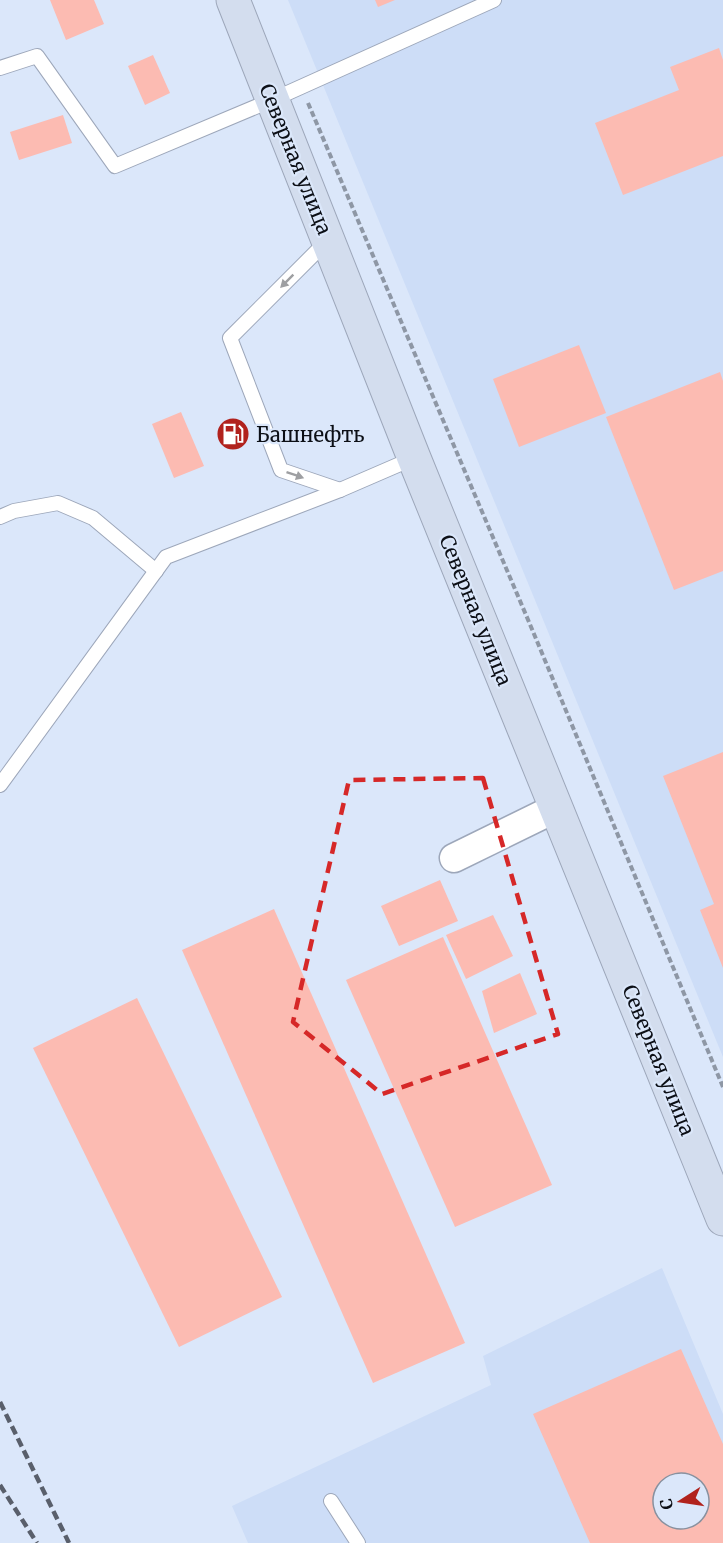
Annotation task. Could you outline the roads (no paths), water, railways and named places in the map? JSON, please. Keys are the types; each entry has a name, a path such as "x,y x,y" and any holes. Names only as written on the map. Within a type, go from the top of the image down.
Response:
{"main road":[{"name":"Северная улица","path":"233,0 287,94 328,240 414,458 723,1219"}],"street":[{"path":"454,858 556,808"}],"lane":[{"path":"0,68 37,56 115,166 287,94 494,0"},
{"path":"328,240 230,338 281,470 340,490"},
{"path":"0,785 166,557 340,490 414,458"},
{"path":"0,517 14,511 58,503 93,518 156,571"},
{"path":"331,1501 358,1543"}],"railway":[{"path":"0,1402 69,1543"},
{"path":"0,1485 37,1543"}],"place":[{"name":"Башнефть","path":"233,434"}]}
